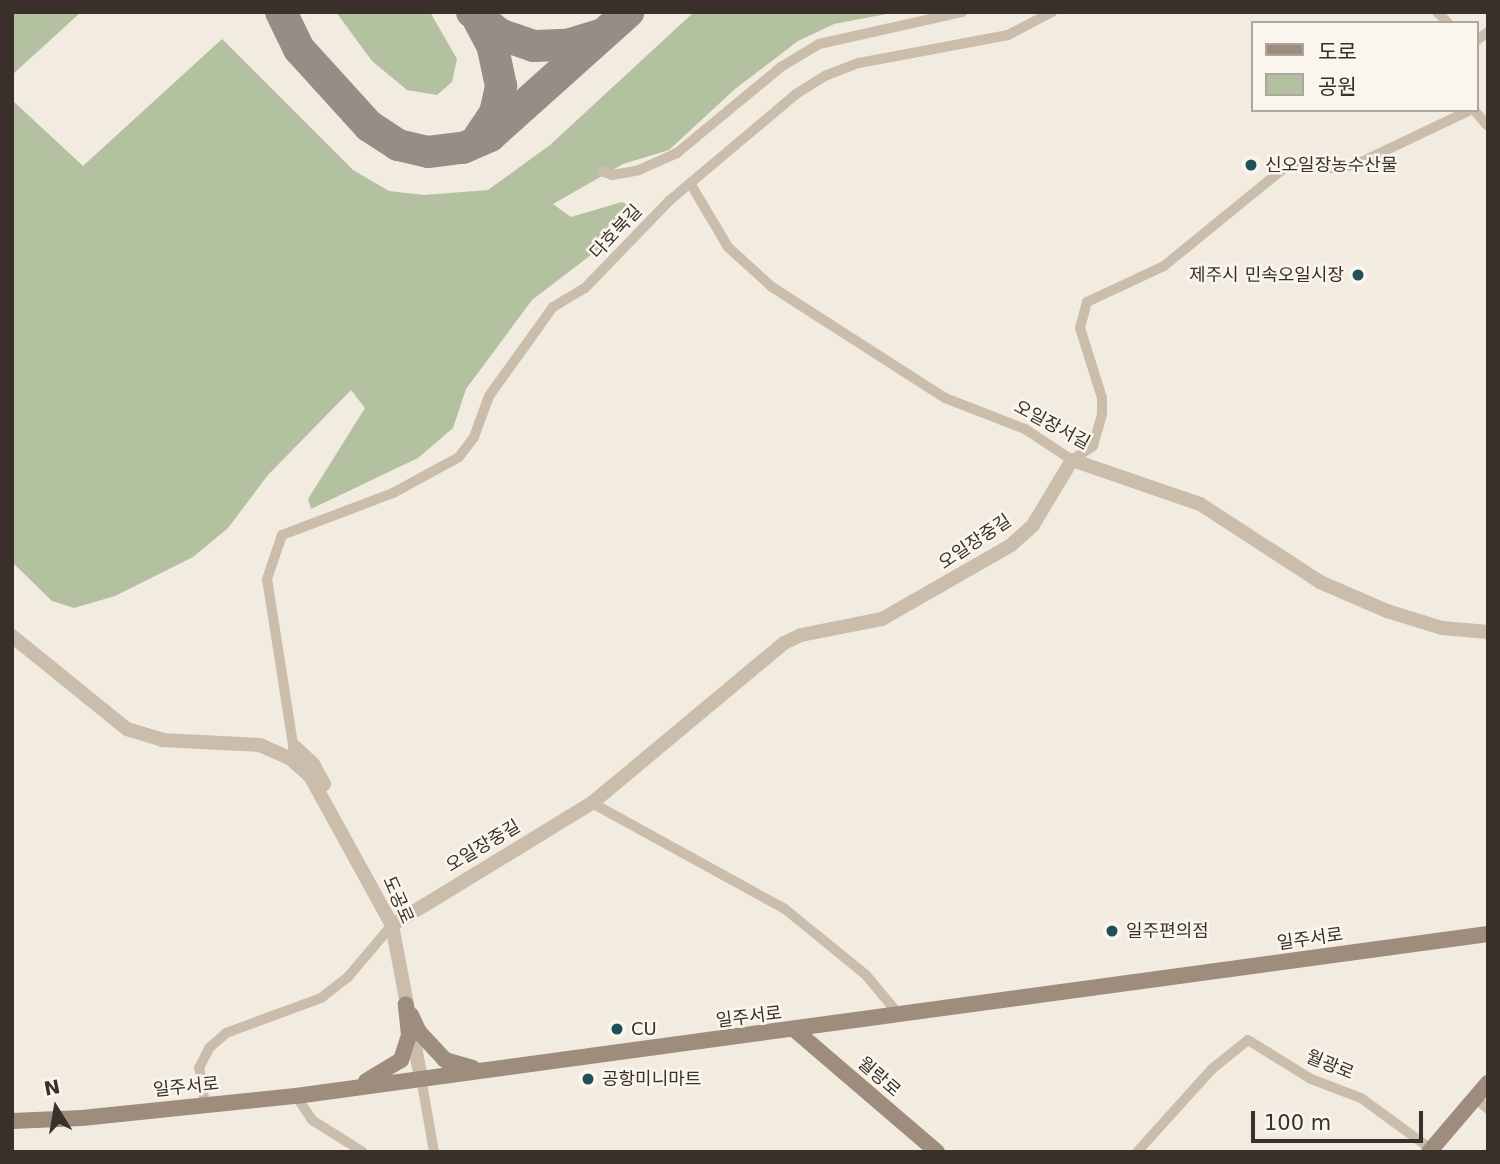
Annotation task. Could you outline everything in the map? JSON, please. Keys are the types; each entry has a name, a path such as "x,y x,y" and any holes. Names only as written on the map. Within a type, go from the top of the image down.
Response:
{"main road":[{"name":"일주서로","path":"12,1121 82,1118 296,1096 497,1067 900,1017 1488,934"},
{"path":"406,1004 419,1032 445,1060 475,1068 497,1067"},
{"path":"341,1090 372,1079 401,1059 409,1035 406,1004"},
{"name":"월랑로","path":"796,1031 937,1152"},
{"name":"월광로","path":"1430,1150 1481,1104 1488,1083"}],"street":[{"path":"602,172 612,175 639,170 677,153 781,67 819,44 962,12"},
{"name":"다호북길","path":"293,753 267,579 271,557 282,535 393,493 459,457 474,437 489,396 544,318 593,281 690,183 796,94 827,75 859,63 1008,35 1052,12"},
{"name":"오일장중길","path":"392,925 592,803 784,643 801,635 883,619 1011,545 1033,525 1072,460 1093,446 1102,415 1102,398 1080,328 1087,302 1164,266 1284,168 1295,163 1344,168 1468,112"},
{"path":"1474,112 1488,127"},
{"name":"오일장서길","path":"690,183 728,247 772,287 945,398 1025,429 1072,460 1200,504 1320,582 1387,611 1442,628 1488,632"},
{"name":"도공로","path":"12,636 127,729 162,740 249,742 293,753 317,785 342,828 392,925 421,1078"},
{"path":"592,803 785,909 866,975 900,1017"},
{"path":"205,1104 199,1068 209,1048 226,1033 321,998 348,976 392,925"},
{"name":"월광로","path":"1136,1152 1212,1069 1248,1040 1311,1079 1361,1098 1430,1150"},
{"path":"421,1078 434,1152"},
{"path":"296,1096 313,1121 363,1152"}],"green space":[{"path":"12,12 81,12 12,75"},
{"path":"336,12 430,12 457,59 452,82 437,95 407,90 372,61"},
{"path":"694,12 897,12 834,24 798,41 735,89 669,150 623,164 553,204 571,217 622,202 638,210 604,245 532,300 466,389 453,428 418,458 311,509 308,499 365,408 351,390 268,475 228,528 193,557 115,596 74,608 52,601 12,562 12,100 83,166 222,39 353,170 389,191 424,195 488,190 550,145"}],"taxiway":[{"path":"281,12 299,49 369,126 398,145 428,152 463,148 490,136 628,12"},
{"path":"472,12 499,34 534,46 567,45 599,35"},
{"path":"479,21 493,47 501,86 495,113 479,137"}],"place":[{"name":"신오일장농수산물","path":"1251,165"},
{"name":"제주시 민속오일시장","path":"1358,275"},
{"name":"일주편의점","path":"1112,931"},
{"name":"CU","path":"617,1029"},
{"name":"공항미니마트","path":"588,1079"}]}
